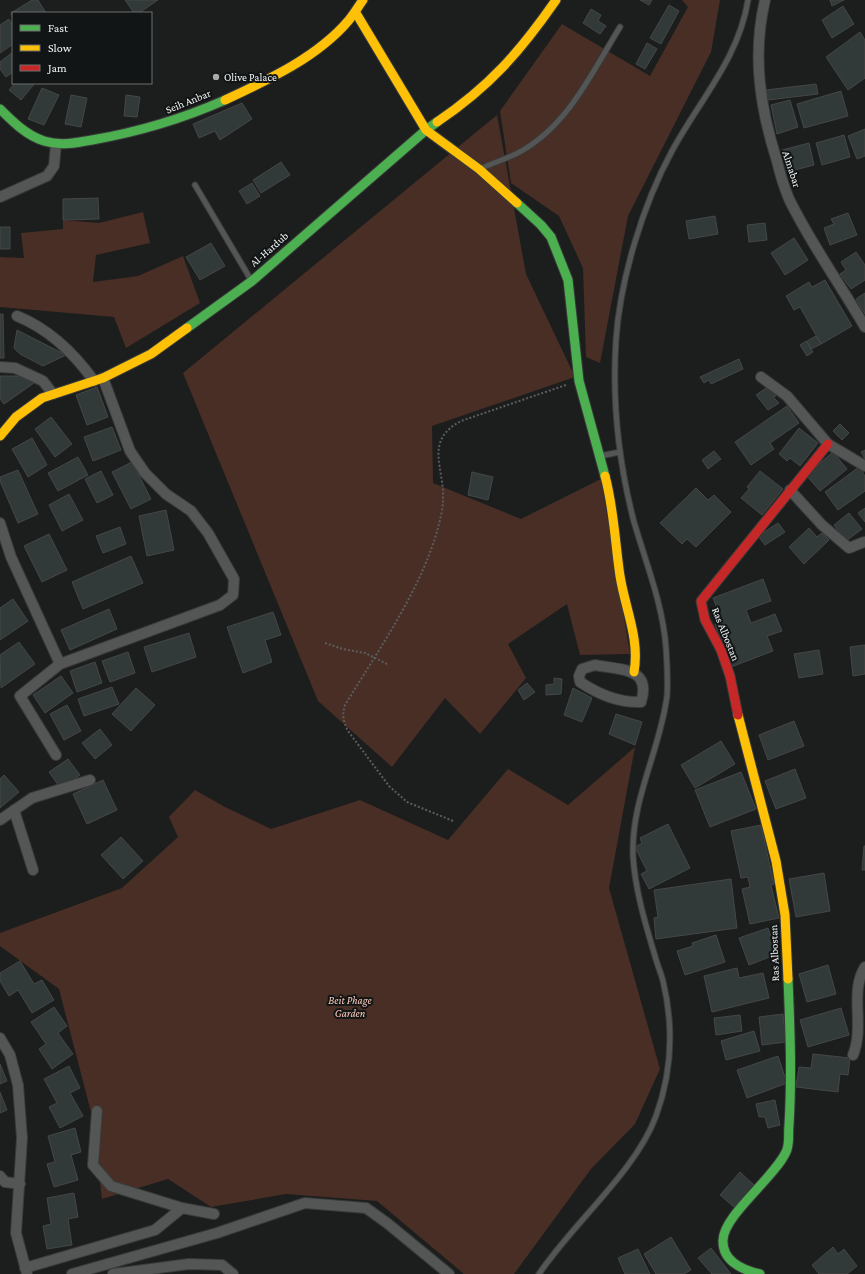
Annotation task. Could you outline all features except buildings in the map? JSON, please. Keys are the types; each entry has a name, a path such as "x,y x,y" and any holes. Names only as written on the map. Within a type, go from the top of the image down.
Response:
{"street":[{"name":"Seih Anbar","path":"0,109 24,130 39,139 56,144 69,144 162,125 208,107 282,71 318,48 356,13 363,0"},
{"name":"Al-Hardub","path":"0,436 16,416 42,398 99,379 151,354 252,281 426,130 467,102 496,76 534,32 556,0"},
{"name":"Almabar","path":"765,0 757,66 761,100 770,140 789,198 820,256 865,327"},
{"path":"356,13 426,130 479,169 541,225 551,237 558,251 568,280 579,381 606,484 620,578 635,642 636,660 634,672"},
{"path":"0,197 47,176 54,166 56,144"},
{"path":"17,316 31,321 58,340 99,379 130,451 145,473 166,494 191,511 208,533 234,579 233,595 220,605 60,664 20,696 56,755"},
{"path":"0,367 14,368 43,381 53,394"},
{"path":"761,377 787,396 828,444 865,466"},
{"path":"828,444 790,490 822,525 849,548 864,542"},
{"name":"Ras Albostan","path":"760,1274 747,1271 735,1264 726,1253 723,1240 728,1223 766,1180 787,1151 792,1082 785,915 776,861 737,710 730,676 721,650 705,620 701,601 790,490"},
{"path":"0,523 11,557 60,664"},
{"path":"595,665 634,672 639,676 645,690 641,702 628,702 593,690 580,682 579,676 582,669 595,665"},
{"path":"0,820 32,798 90,780"},
{"path":"14,810 33,870"},
{"path":"853,1055 860,1047 864,1035 860,981 865,967"},
{"path":"0,1038 10,1055 18,1085 22,1138 16,1233 26,1271 155,1230 182,1208"},
{"path":"97,1111 93,1165 111,1186 182,1208 214,1214"},
{"path":"0,1176 5,1182 20,1184"},
{"path":"72,1274 217,1233 305,1203 366,1208 387,1223 449,1274"},
{"path":"114,1274 189,1264 222,1265 233,1274"},
{"path":"96,1267 109,1274"}],"lane":[{"path":"539,1274 552,1254 639,1150 656,1119 668,1080 671,1051 670,1022 663,981 642,909 633,856 637,806 662,719 667,694 666,645 659,606 633,518 620,452 616,395 616,338 625,282 643,218 671,152 728,61 745,23 748,0"},
{"path":"479,169 516,153 532,143 558,121 573,104 620,27"},
{"path":"195,185 252,281"},
{"path":"599,456 620,452"}],"path":[{"path":"453,821 406,802 390,786 348,731 343,721 343,712 404,605 426,562 440,524 443,499 438,464 439,450 444,435 451,427 461,422 579,381"},
{"path":"325,643 343,649 365,653 389,666"}],"green space":[{"path":"682,0 720,0 711,52 628,216 600,363 586,357 583,268 559,216 511,183 500,111 562,24 650,76 688,7"},
{"path":"497,115 526,274 575,377 432,426 433,483 521,519 601,479 630,654 580,655 567,604 508,644 526,678 480,734 445,698 392,767 318,701 183,373"},
{"path":"143,212 150,243 96,255 93,282 138,276 183,256 200,303 126,348 114,317 0,307 0,257 24,258 21,233 63,229 63,220 99,223"},
{"name":"Beit Phage Garden","path":"635,747 609,888 660,1069 635,1124 591,1169 514,1274 464,1274 377,1201 286,1194 211,1207 168,1179 102,1199 92,1116 59,989 0,946 0,933 122,888 178,837 169,817 195,790 225,807 271,829 360,800 448,840 508,769 568,805"}],"traffic: fast":[{"path":"0,109 20,128 31,135 50,143 68,144 143,129 193,113 225,100"},
{"path":"187,328 252,281 437,122"},
{"path":"517,203 541,225 551,237 568,280 579,381 605,476"},
{"path":"760,1274 747,1270 730,1259 726,1254 723,1240 732,1219 780,1162 788,1146 791,1070 788,979"}],"traffic: slow":[{"path":"225,100 275,76 323,45 351,18 363,0"},
{"path":"437,122 456,109 488,82 530,36 556,0"},
{"path":"356,13 426,130 479,169 517,203"},
{"path":"0,436 16,417 42,398 103,378 151,354 187,328"},
{"path":"605,476 612,513 622,588 634,636 634,672"},
{"path":"738,715 776,861 785,915 788,979"}],"traffic: jam":[{"path":"738,715 730,676 721,650 705,620 701,601 828,444"}],"place":[{"name":"Olive Palace","path":"216,77"}]}
